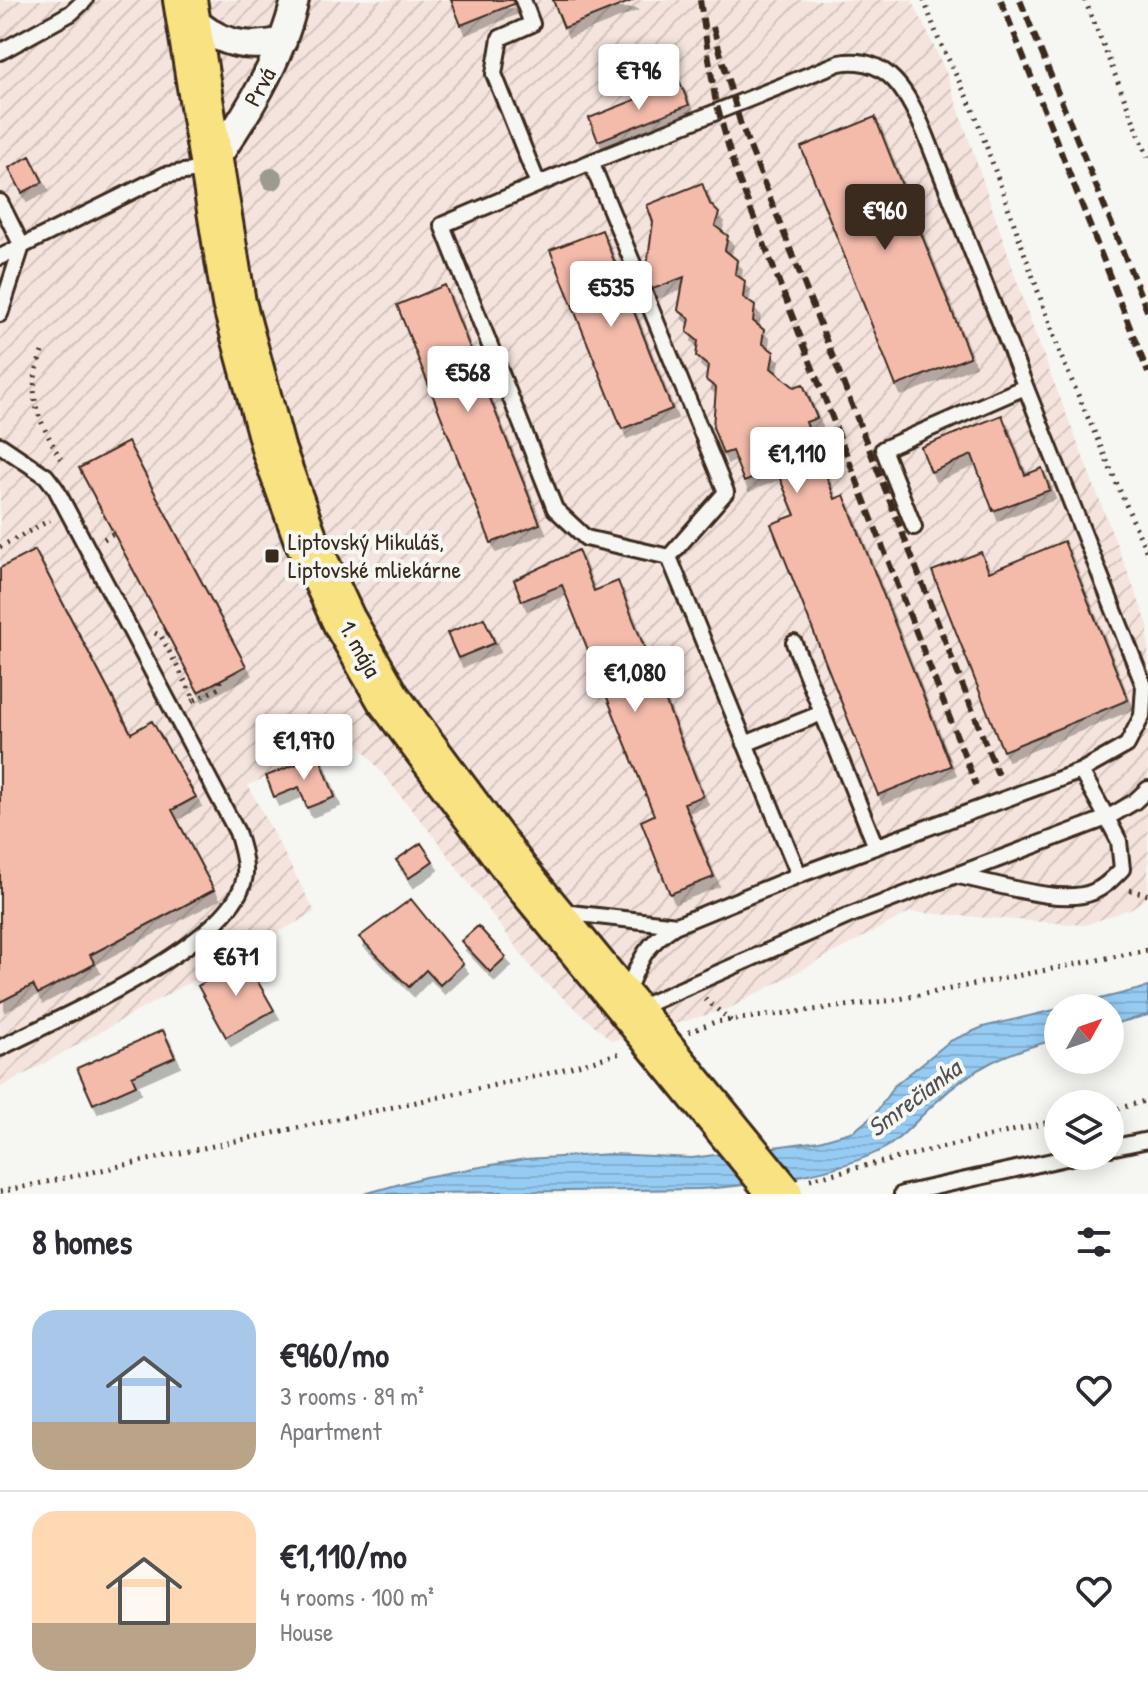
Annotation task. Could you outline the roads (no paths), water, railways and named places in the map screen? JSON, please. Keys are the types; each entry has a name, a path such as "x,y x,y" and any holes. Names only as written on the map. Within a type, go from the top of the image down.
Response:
{"main road":[{"name":"1. mája","path":"187,8 226,266 253,378 305,537 344,621 388,698 443,776 547,908 628,1006 685,1059 794,1187"}],"street":[{"name":"Prvá","path":"210,168 243,119 283,41 295,0"},
{"path":"187,8 207,34 232,43 250,47 283,41"}],"lane":[{"path":"0,52 71,13 85,0"},
{"path":"523,0 532,24 500,38 494,74 538,184"},
{"path":"628,1006 637,963 651,941 677,925 799,875 1081,771 1127,745 1142,716 1144,686 916,111 908,95 888,73 851,61 825,67 442,225 555,509 586,538 669,557"},
{"path":"591,162 636,271"},
{"path":"0,257 165,175 210,168"},
{"path":"0,202 22,246 0,314"},
{"path":"644,292 726,492 669,557"},
{"path":"914,527 883,449 1025,387"},
{"path":"0,445 46,476 56,489 237,832 245,876 227,909 201,939 173,958 0,1048"},
{"path":"669,557 799,875"},
{"path":"794,643 876,847"},
{"path":"745,744 822,713"},
{"path":"958,876 1054,896 1090,894 1107,884 1122,869 1119,841 1081,771"},
{"path":"628,1006 848,916 1107,818 1134,802 1148,789"},
{"path":"547,908 579,917 677,925"},
{"path":"1124,1145 1148,1140"},
{"path":"902,1194 1044,1163"}],"water":[{"path":"1148,987 1148,1015 1124,1021 1124,994 1120,994"},
{"name":"Smrečianka","path":"1044,1012 1044,1043 1007,1055 978,1070 949,1090 885,1148 845,1165 769,1181 700,1189 364,1194 425,1177 525,1159 612,1154 692,1158 819,1141 854,1131 875,1114 894,1086 950,1041 983,1027"}],"railway":[{"path":"700,0 715,98 734,167 976,785"},
{"path":"1001,0 1148,373"},
{"path":"1020,0 1148,313"},
{"path":"713,27 740,122 998,775"}],"place":[{"name":"Liptovský Mikuláš, Liptovské mliekárne","path":"272,556"}]}
